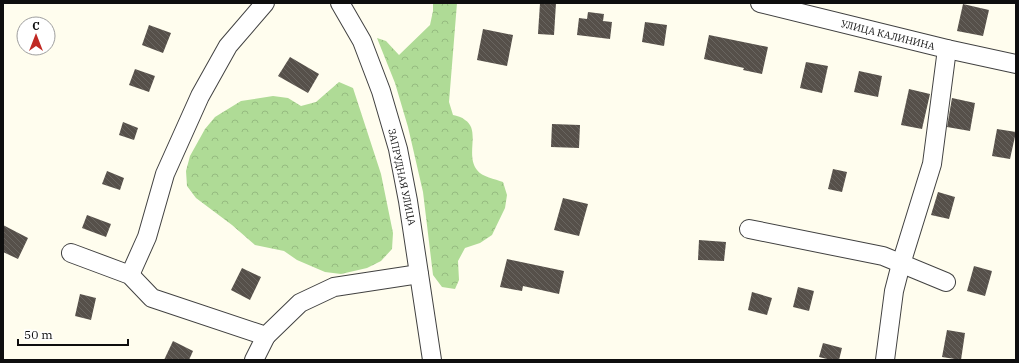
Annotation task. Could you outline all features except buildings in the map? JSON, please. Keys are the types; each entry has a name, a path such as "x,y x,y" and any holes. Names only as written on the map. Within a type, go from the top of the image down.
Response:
{"street":[{"path":"130,275 147,237 164,174 200,96 228,46 265,3"},
{"name":"ЗАПРУДНАЯ УЛИЦА","path":"340,3 362,41 381,91 398,149 432,360"},
{"name":"УЛИЦА КАЛИНИНА","path":"760,3 947,49 1016,64"},
{"path":"885,360 894,291 932,164 947,49"},
{"path":"749,229 883,256 946,282"},
{"path":"71,253 130,275 152,298 266,336"},
{"path":"254,360 266,336 300,303 334,287 419,274"}],"green space":[{"path":"433,3 457,3 449,102 453,115 464,119 470,124 473,136 472,157 477,170 485,176 503,182 507,195 505,208 492,235 480,243 465,248 458,261 459,280 455,289 442,287 433,275 423,192 408,127 395,83 377,38 386,41 399,55 430,25"},
{"path":"339,82 353,88 381,174 393,233 392,249 381,261 367,268 341,274 325,272 297,260 284,251 255,245 232,225 196,198 187,186 186,171 190,156 205,129 215,117 241,101 273,96 288,98 301,106 316,102"}]}
